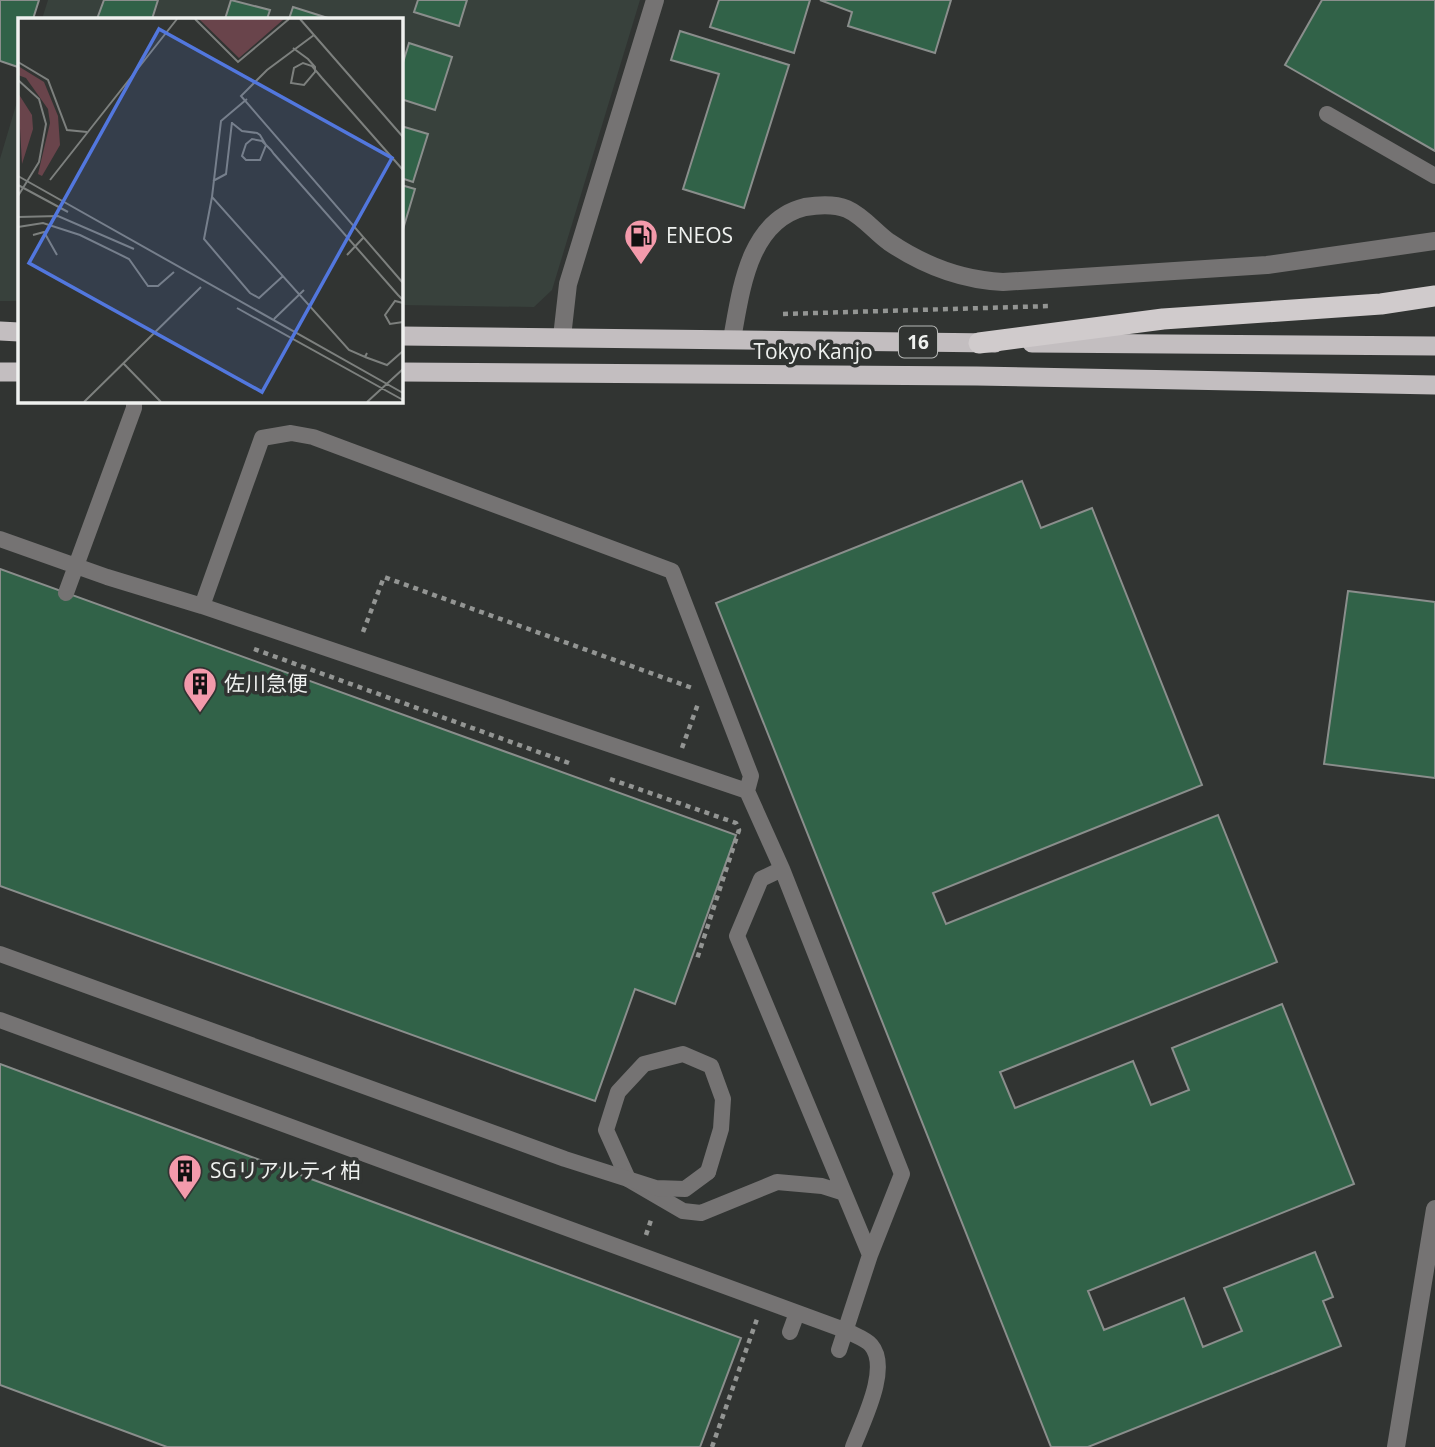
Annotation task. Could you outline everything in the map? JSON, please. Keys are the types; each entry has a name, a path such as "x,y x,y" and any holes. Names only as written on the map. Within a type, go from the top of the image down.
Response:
{"highway":[{"path":"979,343 1163,319 1381,304 1435,296"},
{"path":"0,331 18,331"},
{"name":"Tokyo Kanjo","path":"402,335 1435,346"},
{"path":"0,372 18,372"},
{"name":"Tokyo Kanjo","path":"402,373 977,376 1435,385"}],"street":[{"path":"562,337 568,284 656,0"},
{"path":"732,338 747,269 768,227 792,211 816,205 846,208 889,242 939,269 975,280 994,282 1267,265 1435,241"},
{"path":"1396,1447 1435,1209"}],"lane":[{"path":"1327,114 1435,176"},
{"path":"66,593 134,402"},
{"path":"202,606 262,438 292,433 313,437 672,571 751,776 747,791 782,869 902,1174 870,1255 839,1350"},
{"path":"0,539 76,567 202,606 747,791"},
{"path":"782,869 761,879 737,936 870,1255"},
{"path":"0,954 605,1172 656,1188 685,1189 708,1172 721,1129 723,1099 711,1066 683,1054 644,1064 618,1092 607,1130 628,1179 683,1211 701,1213 777,1182 822,1186 844,1193"},
{"path":"0,1020 847,1331 871,1346 878,1362 876,1385 853,1447"},
{"path":"790,1332 797,1312"}],"path":[{"path":"777,315 1061,306"},
{"path":"363,632 384,577 702,691"},
{"path":"247,647 569,763"},
{"path":"682,749 702,691 697,678"},
{"path":"610,779 736,823 739,830 697,958"},
{"path":"712,1447 757,1319 745,1315"}],"shaded area":[{"path":"48,0 640,0 552,290 534,307 402,305 402,18 42,18"},
{"path":"18,98 18,301 0,301 0,159"}],"building":[{"path":"0,0 39,0 33,18 18,18 18,67 0,61"},
{"path":"104,0 158,0 152,18 97,18"},
{"path":"231,0 270,10 267,18 225,18"},
{"path":"418,0 467,0 459,26 414,12"},
{"path":"719,0 810,0 794,53 710,27"},
{"path":"820,0 951,0 935,53 848,26 852,12"},
{"path":"1322,0 1435,0 1435,151 1285,65"},
{"path":"293,7 328,18 289,18"},
{"path":"680,31 789,65 744,208 683,189 719,74 671,60"},
{"path":"409,43 452,57 435,110 402,99 402,66"},
{"path":"402,126 428,134 413,182 402,178"},
{"path":"402,185 415,189 402,233"},
{"path":"1022,481 1041,528 1092,508 1202,785 933,893 946,924 1218,815 1277,962 1000,1072 1015,1108 1133,1061 1151,1105 1189,1090 1172,1048 1282,1004 1354,1184 1088,1291 1104,1330 1184,1298 1203,1347 1242,1331 1224,1288 1315,1252 1333,1297 1323,1301 1341,1346 1088,1447 1051,1447 716,603"},
{"name":"佐川急便","path":"0,569 736,835 675,1004 635,989 595,1101 0,886"},
{"path":"1348,591 1435,602 1435,778 1324,764"},
{"name":"SGリアルティ柏","path":"0,1064 741,1338 700,1447 167,1447 0,1385"}],"place":[{"name":"ENEOS","path":"641,266"},
{"name":"佐川急便","path":"200,714"},
{"name":"SGリアルティ柏","path":"185,1201"}]}
